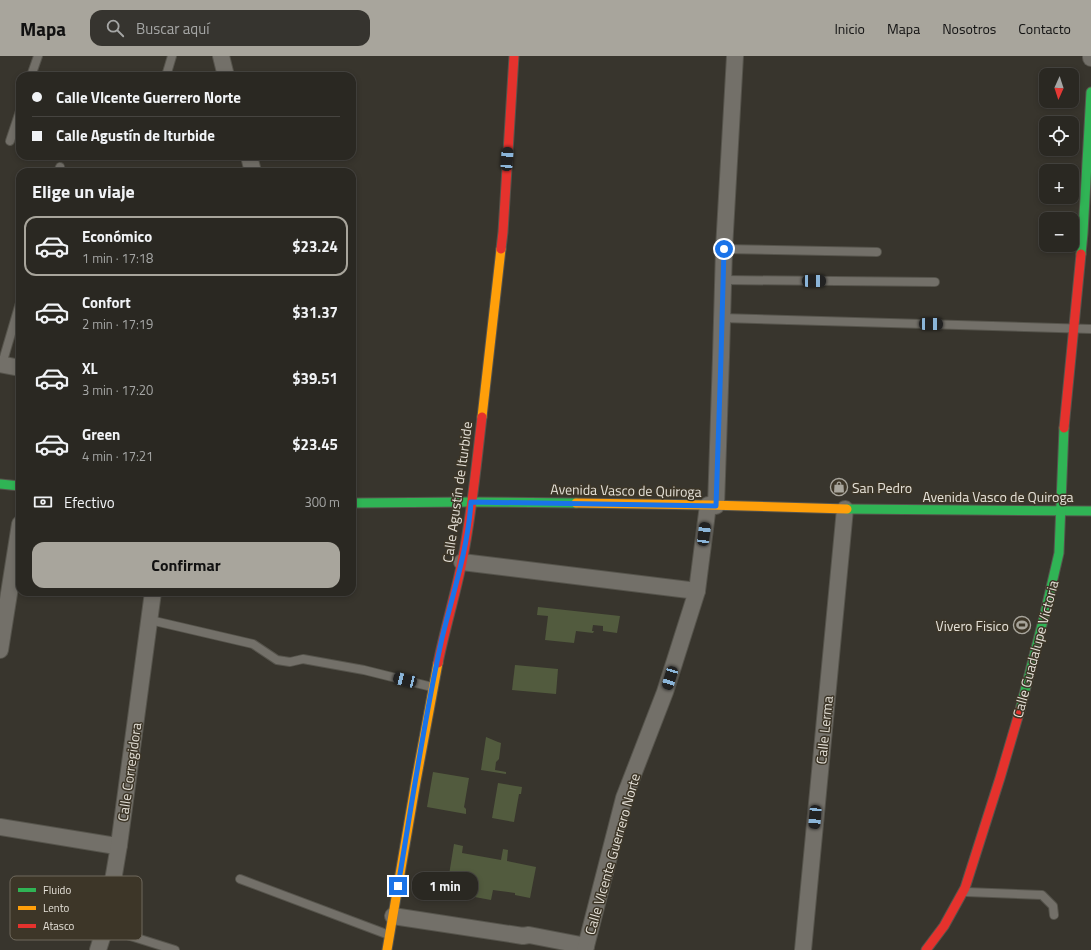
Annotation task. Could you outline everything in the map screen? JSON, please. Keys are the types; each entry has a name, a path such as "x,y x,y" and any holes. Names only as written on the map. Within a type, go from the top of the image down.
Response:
{"street":[{"path":"221,56 225,72"},
{"name":"Calle Agustín de Iturbide","path":"387,950 432,687 442,638 462,562 470,513 503,232 514,56"},
{"name":"Calle VIcente Guerrero Norte","path":"586,948 624,798 665,692 697,591 712,506 735,56"},
{"name":"Calle Guadalupe Victoria","path":"926,950 944,926 965,888 1016,723 1059,553 1064,421 1083,233 1091,92"},
{"path":"1,364 16,367"},
{"path":"0,484 16,486"},
{"name":"Avenida Vasco de Quiroga","path":"356,503 471,502 845,509 1091,511"},
{"name":"Calle Lerma","path":"803,950 845,509"},
{"path":"0,650 16,549"},
{"path":"462,562 697,591"},
{"name":"Calle Corregidora","path":"114,876 153,596"},
{"path":"0,827 119,845"},
{"path":"393,916 523,936 529,935 586,948"},
{"name":"Calle Corregidora","path":"98,950 101,940"}],"lane":[{"path":"32,72 38,56"},
{"path":"167,72 172,56"},
{"path":"10,142 16,123"},
{"path":"724,249 877,252"},
{"path":"723,280 935,282"},
{"path":"1,364 16,316"},
{"path":"722,318 1091,329"},
{"path":"150,620 253,644 276,660 290,662 303,659 364,670 432,687"},
{"path":"240,879 390,935"},
{"path":"963,892 1042,895 1052,906 1054,915"},
{"path":"142,940 175,950"}],"green space":[{"path":"538,607 620,616 617,633 603,631 603,626 593,625 593,633 576,631 574,643 545,640 548,616 537,615"},
{"path":"515,665 558,669 556,694 512,690"},
{"path":"486,737 501,743 499,759 496,762 495,770 506,772 506,774 481,770"},
{"path":"433,772 469,778 464,807 466,809 466,814 427,807"},
{"path":"498,783 522,787 521,794 519,794 514,822 492,818"},
{"path":"454,844 463,846 462,853 501,860 503,849 508,850 507,861 536,867 530,898 515,895 515,893 493,890 491,900 442,891 445,874 449,875"}],"traffic: fast":[{"path":"1081,254 1091,92"},
{"path":"1020,710 1059,553 1064,428"},
{"path":"0,484 16,486"},
{"path":"356,503 576,503"},
{"path":"847,509 1091,511"}],"traffic: slow":[{"path":"482,417 501,249"},
{"path":"576,503 847,509"},
{"path":"387,950 438,663"}],"traffic: jam":[{"path":"501,249 514,56"},
{"path":"1064,428 1081,254"},
{"path":"438,663 465,544 474,490 482,417"},
{"path":"926,950 944,926 965,888 1020,710"}],"place":[{"name":"San Pedro","path":"839,487"},
{"name":"Vivero Fisico","path":"1022,625"}],"route":[{"path":"398,886 432,687 442,638 462,562 471,502 716,506 724,249"}]}
